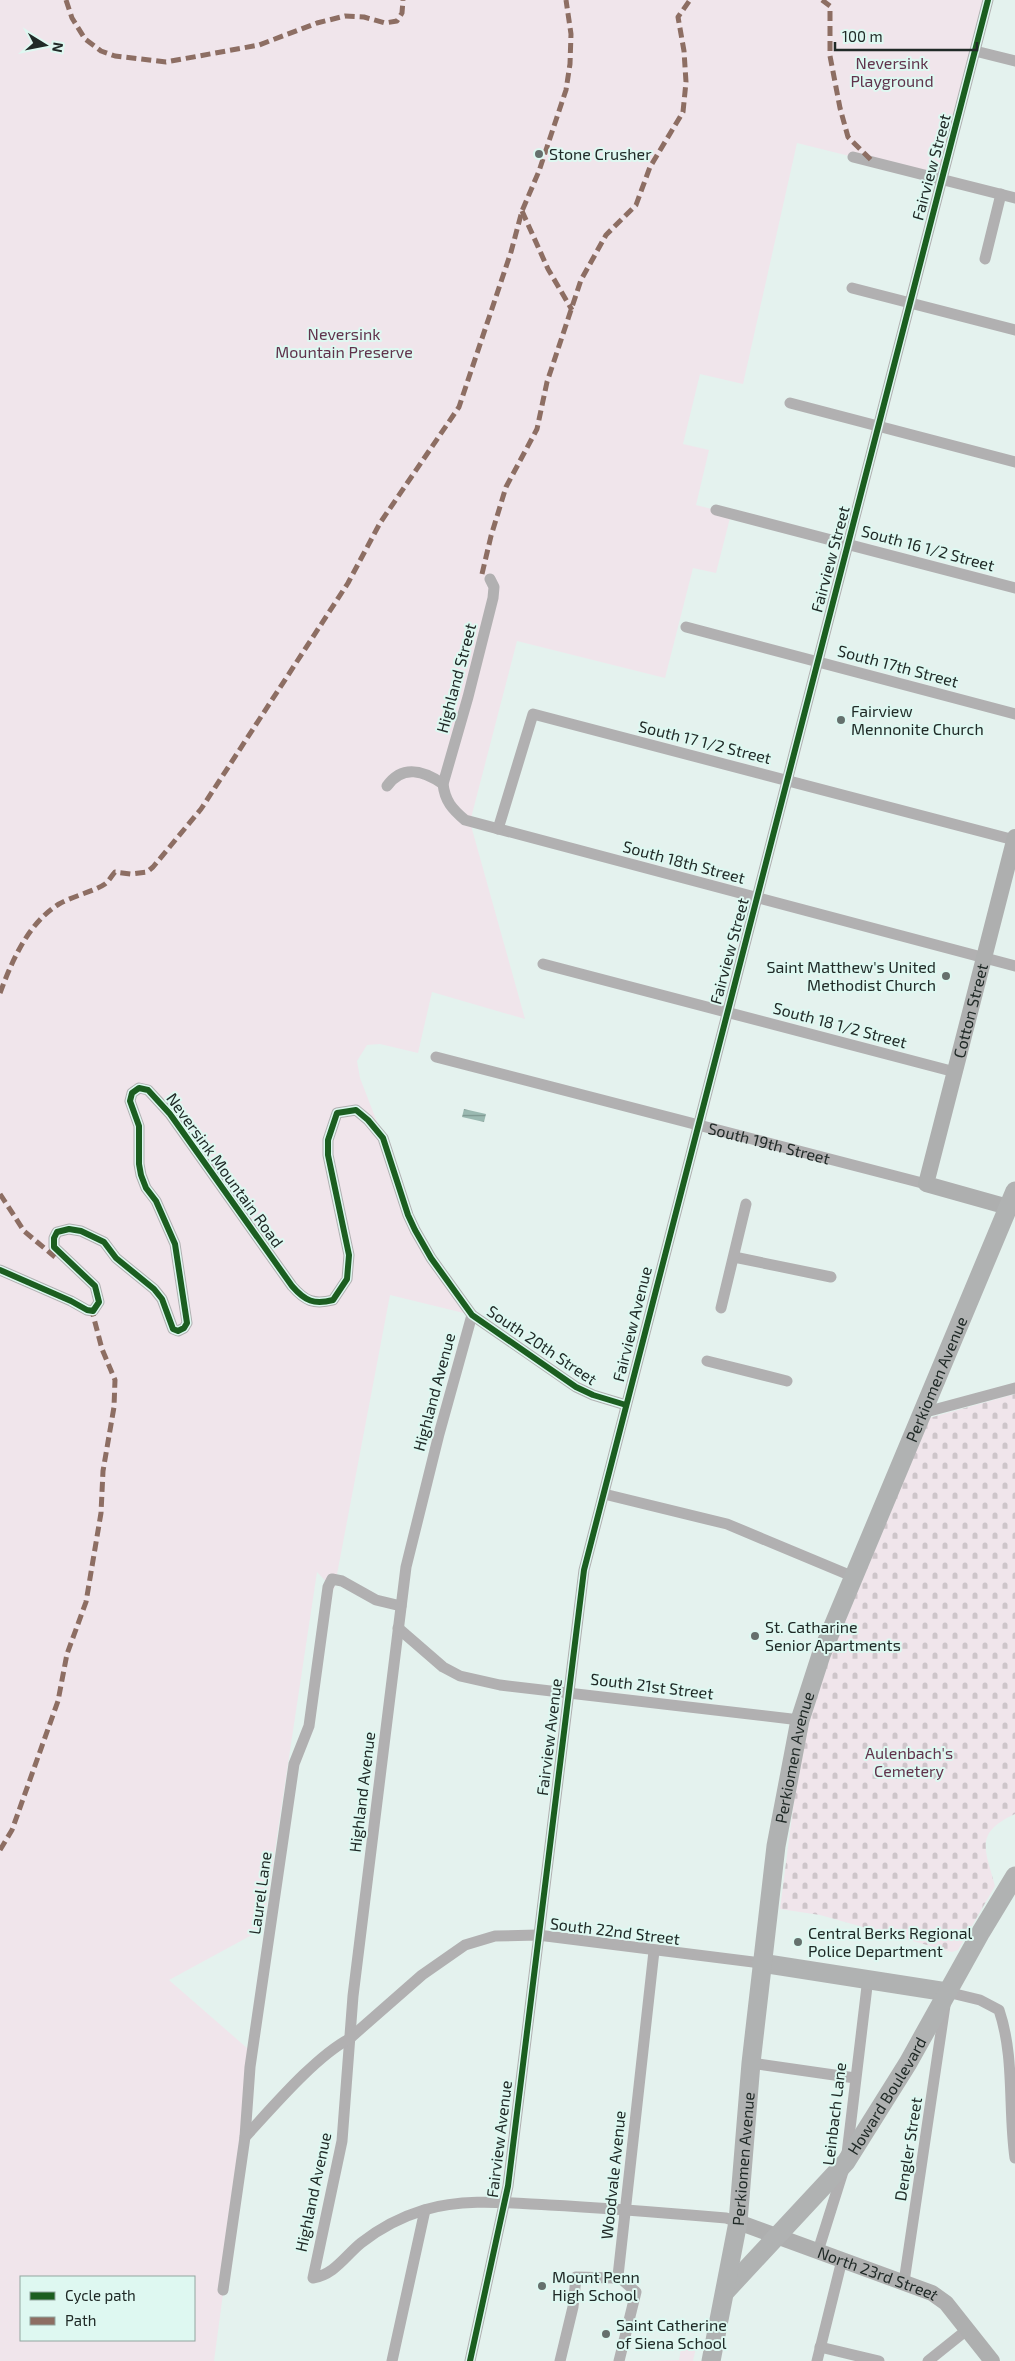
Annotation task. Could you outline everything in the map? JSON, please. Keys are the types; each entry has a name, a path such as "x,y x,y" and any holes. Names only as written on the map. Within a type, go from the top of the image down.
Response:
{"main road":[{"name":"Perkiomen Avenue","path":"711,2361 726,2291 725,2281 738,2222 761,1963 776,1846 800,1720 822,1655 854,1577 1013,1202"},
{"name":"Howard Boulevard","path":"726,2291 846,2162 908,2062 1015,1876"},
{"path":"761,1963 868,1978 948,1992"}],"street":[{"name":"Fairview Street","path":"698,1125 988,0"},
{"path":"975,51 1015,61"},
{"path":"853,157 1015,198"},
{"path":"985,259 1001,194"},
{"path":"852,288 1015,330"},
{"path":"790,403 1015,462"},
{"name":"South 16 1/2 Street","path":"716,510 1015,588"},
{"name":"Highland Street","path":"443,789 493,598 494,587 490,579"},
{"name":"South 17th Street","path":"686,627 1015,714"},
{"name":"South 17 1/2 Street","path":"498,829 533,714 1015,838"},
{"path":"388,786 394,777 419,772 427,774 443,789"},
{"name":"South 18th Street","path":"443,789 452,808 465,820 1015,966"},
{"name":"Cotton Street","path":"926,1184 1015,838"},
{"name":"South 18 1/2 Street","path":"543,964 955,1072"},
{"name":"South 19th Street","path":"436,1058 926,1184 1013,1202"},
{"name":"Neversink Mountain Road","path":"0,1270 65,1298 87,1310 93,1311 99,1302 96,1286 54,1247 54,1238 57,1232 68,1229 81,1231 104,1242 116,1258 154,1289 162,1299 173,1329 178,1331 184,1328 187,1323 186,1310 175,1244 156,1201 146,1188 139,1164 139,1126 130,1101 132,1093 138,1088 148,1090 170,1114 292,1286 309,1302 320,1303 333,1300 344,1286 349,1268 348,1246 330,1164 328,1140 337,1113 356,1110 368,1120 383,1138 408,1215 415,1230 431,1258 472,1314"},
{"name":"Fairview Avenue","path":"470,2361 505,2203 584,1570 698,1125"},
{"path":"720,1308 746,1204"},
{"path":"734,1257 831,1277"},
{"name":"South 20th Street","path":"472,1314 576,1387 600,1398 626,1405"},
{"name":"Highland Avenue","path":"425,2210 385,2226 360,2244 326,2275 313,2278 342,2141 349,2039 406,1567 441,1425 472,1314"},
{"path":"707,1361 787,1381"},
{"path":"922,1413 1015,1388"},
{"path":"604,1494 727,1524 854,1577"},
{"name":"Laurel Lane","path":"223,2290 245,2137 250,2067 294,1764 309,1726 328,1587 332,1579 342,1580 376,1600 401,1606"},
{"name":"South 21st Street","path":"398,1628 433,1660 460,1676 500,1685 800,1720"},
{"name":"South 22nd Street","path":"245,2137 301,2078 336,2046 349,2039 422,1975 466,1945 495,1936 538,1935 761,1963"},
{"name":"Woodvale Avenue","path":"618,2276 654,1951"},
{"name":"Leinbach Lane","path":"818,2251 846,2162 868,1978"},
{"path":"948,1992 980,2000 999,2010 1006,2030 1010,2051 1012,2138 1015,2158"},
{"name":"Dengler Street","path":"904,2282 948,1992"},
{"path":"751,2063 855,2078"},
{"path":"392,2361 425,2210 459,2204 505,2203 726,2218 738,2222"},
{"name":"North 23rd Street","path":"738,2222 932,2293 946,2303 992,2361"},
{"path":"817,2361 842,2260"},
{"path":"560,2361 572,2307 576,2277 615,2278 618,2276 636,2292 619,2361"},
{"path":"928,2361 968,2329"},
{"path":"820,2347 879,2361"}],"green space":[{"name":"Neversink Mountain Preserve","path":"0,0 988,0 942,179 797,143 743,384 700,374 683,444 709,450 696,505 731,514 716,573 693,568 665,678 517,641 470,822 525,1019 432,992 418,1053 380,1044 367,1045 357,1061 360,1078 394,1166 408,1215 472,1315 390,1295 334,1590 317,1572 263,1929 169,1980 255,2055 214,2361 0,2361"},
{"name":"Aulenbach's Cemetery","path":"1015,1394 1015,1814 993,1828 988,1835 986,1852 995,1886 958,1950 952,1952 820,1915 780,1909 795,1793 807,1728 827,1665 929,1418"},
{"path":"682,2344 696,2348 693,2361 641,2361 679,2360"}],"shaded area":[{"path":"464,1109 486,1114 484,1122 462,1117"}],"marked path":[{"path":"66,0 72,18 85,39 101,51 115,56 166,62 259,45 317,23 345,16 364,17 385,23 397,21 402,13 403,0"},
{"path":"0,993 22,944 38,921 59,904 105,884 115,872 131,874 147,872 201,809 348,583 380,523 459,407 511,252 522,211 539,171 566,90 570,64 571,34 566,0"},
{"path":"482,574 506,487 537,429 547,382 581,280 606,235 636,205 650,167 683,112 686,82 684,51 678,17 690,0"},
{"path":"822,0 830,6 830,56 840,108 848,137 872,161"},
{"path":"522,211 548,269 572,310"},
{"path":"0,1194 24,1231 55,1257"},
{"path":"0,1850 12,1830 58,1701 67,1654 86,1602 101,1513 103,1471 114,1407 115,1380 102,1349 92,1311"}],"cycle path":[{"path":"470,2361 508,2186 584,1570 988,0"},
{"path":"0,1270 87,1310 93,1311 99,1302 95,1286 54,1247 54,1238 57,1232 69,1229 81,1231 104,1242 116,1258 154,1289 162,1299 173,1329 178,1331 184,1328 187,1323 175,1244 156,1201 146,1188 141,1175 139,1164 139,1126 130,1101 132,1093 139,1088 148,1090 170,1114 292,1286 301,1295 315,1302 333,1300 347,1279 349,1255 328,1155 328,1140 337,1113 356,1110 368,1120 383,1138 408,1215 415,1230 431,1258 472,1315 576,1387 593,1395 626,1405"}],"place":[{"name":"Stone Crusher","path":"539,154"},
{"name":"Fairview Mennonite Church","path":"841,720"},
{"name":"Saint Matthew's United Methodist Church","path":"946,976"},
{"name":"St. Catharine Senior Apartments","path":"755,1636"},
{"name":"Central Berks Regional Police Department","path":"798,1942"},
{"name":"Mount Penn High School","path":"542,2286"},
{"name":"Saint Catherine of Siena School","path":"606,2334"}],"park label":[{"name":"Neversink Playground","path":"892,72"}]}
